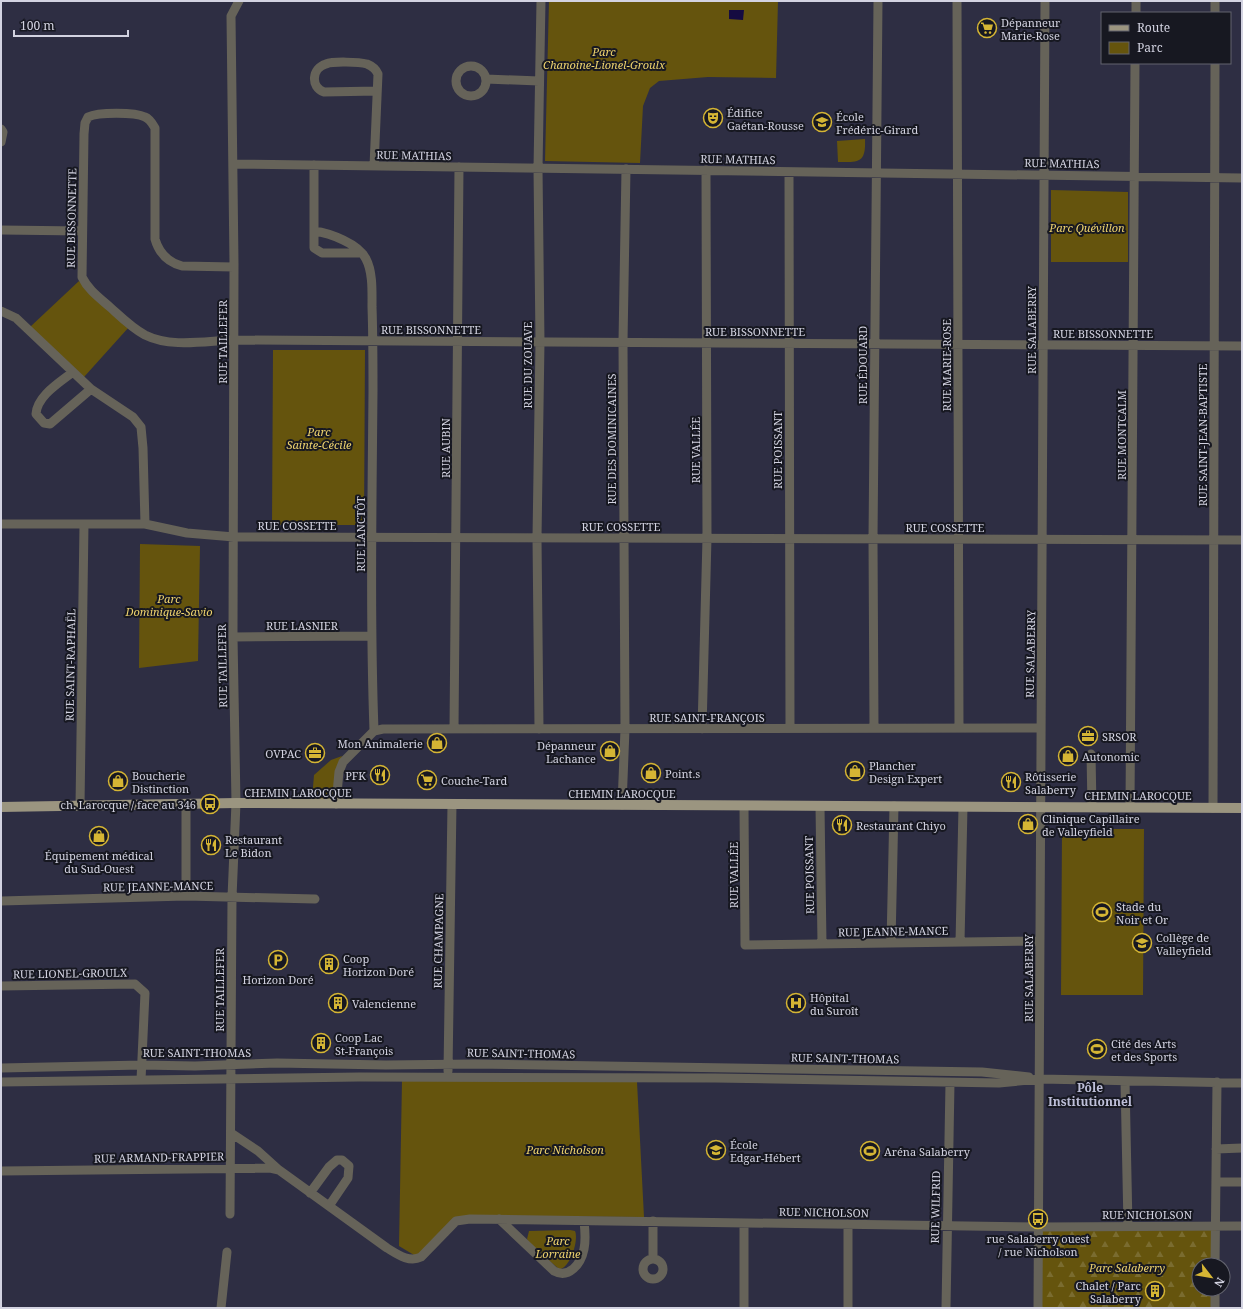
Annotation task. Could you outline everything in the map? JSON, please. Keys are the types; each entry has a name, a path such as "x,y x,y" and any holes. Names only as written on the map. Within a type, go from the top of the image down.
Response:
{"main road":[{"name":"CHEMIN LAROCQUE","path":"1,807 236,803 1242,808"}],"street":[{"name":"RUE TAILLEFER","path":"230,1214 232,897 236,803 233,637 234,267 231,16 239,1"},
{"name":"RUE DU ZOUAVE","path":"539,729 538,538 540,342 538,168 541,1"},
{"name":"RUE ÉDOUARD","path":"874,728 874,344 878,1"},
{"name":"RUE MARIE-ROSE","path":"957,1 959,728"},
{"name":"RUE SALABERRY","path":"1038,1308 1045,1"},
{"path":"1136,1 1136,12"},
{"path":"1215,1 1215,12"},
{"path":"374,166 378,74 373,67 366,64 324,64 319,67 315,75 316,85 319,90 324,92 377,91"},
{"name":"RUE MONTCALM","path":"1130,807 1135,64"},
{"name":"RUE SAINT-JEAN-BAPTISTE","path":"1213,808 1215,64"},
{"path":"486,79 539,81"},
{"name":"RUE BISSONNETTE","path":"234,267 175,264 165,258 158,249 155,239 156,132 151,120 135,114 92,115 88,117 85,123 81,266 82,277 86,284 131,325 145,335 164,342 233,340 1242,346"},
{"path":"1,129 3,132 1,142"},
{"name":"RUE MATHIAS","path":"233,164 1242,178"},
{"path":"314,165 314,248 322,253 362,253"},
{"name":"RUE AUBIN","path":"454,729 457,537 459,167"},
{"name":"RUE DES DOMINICAINES","path":"622,805 625,729 622,538 626,169"},
{"name":"RUE VALLÉE","path":"702,729 707,538 708,342 706,170"},
{"name":"RUE POISSANT","path":"789,172 790,728"},
{"path":"1,230 82,231"},
{"path":"314,231 326,232 353,246 362,253"},
{"name":"RUE LANCTÔT","path":"362,253 369,264 372,285 371,636 374,731"},
{"path":"1,311 16,318 91,389 133,417 141,426 143,448 144,524"},
{"path":"72,372 40,400 37,406 36,414 44,423 50,424 91,389"},
{"name":"RUE COSSETTE","path":"1,524 144,524 187,533 234,536 1242,540"},
{"name":"RUE SAINT-RAPHAËL","path":"80,806 84,524"},
{"name":"RUE LASNIER","path":"233,637 371,636"},
{"name":"RUE SAINT-FRANÇOIS","path":"374,731 383,729 1041,728"},
{"path":"336,804 339,772 343,762 374,731"},
{"path":"1091,754 1092,807"},
{"path":"186,804 186,896"},
{"name":"RUE CHAMPAGNE","path":"447,1078 452,804"},
{"name":"RUE VALLÉE","path":"744,806 745,945"},
{"name":"RUE POISSANT","path":"820,806 822,944"},
{"path":"891,943 894,806"},
{"path":"960,942 963,806"},
{"name":"RUE JEANNE-MANCE","path":"1,901 186,896 315,899"},
{"name":"RUE JEANNE-MANCE","path":"745,945 1040,941"},
{"name":"RUE LIONEL-GROULX","path":"1,986 135,984 145,993 141,1080"},
{"name":"RUE SAINT-THOMAS","path":"1,1068 142,1065 195,1066 277,1063 475,1064 982,1072 1040,1079 1242,1083"},
{"path":"636,1067 636,1079"},
{"name":"RUE SAINT-THOMAS","path":"1,1082 447,1078 999,1083 1040,1079"},
{"path":"1125,1080 1128,1226"},
{"name":"RUE WILFRID","path":"946,1308 946,1225 950,1082"},
{"path":"1216,1257 1217,1082"},
{"path":"231,1134 258,1151 279,1170"},
{"path":"1216,1149 1242,1148"},
{"path":"310,1192 335,1162 342,1160 346,1162 349,1166 348,1178 330,1206"},
{"name":"RUE ARMAND-FRAPPIER","path":"1,1171 270,1168 279,1170 402,1256 416,1260 421,1258"},
{"path":"1216,1182 1242,1182"},
{"name":"RUE NICHOLSON","path":"421,1258 456,1221 465,1219 1039,1227 1242,1226"},
{"path":"499,1219 554,1271 561,1274 566,1274 574,1268 584,1250 584,1221"},
{"path":"652,1259 653,1221"},
{"path":"744,1222 744,1308"},
{"path":"848,1224 848,1308"},
{"path":"221,1308 227,1252"},
{"path":"1215,1297 1215,1308"}],"green space":[{"name":"Parc Chanoine-Lionel-Groulx","path":"549,1 778,1 776,78 708,77 659,81 650,88 643,106 640,163 545,161"},
{"path":"865,139 864,153 860,160 838,162 837,141"},
{"name":"Parc Quévillon","path":"1051,190 1128,192 1128,262 1051,262"},
{"path":"79,281 129,327 84,377 30,327"},
{"name":"Parc Sainte-Cécile","path":"273,350 365,350 364,525 272,525"},
{"name":"Parc Dominique-Savio","path":"140,544 200,546 198,661 139,668"},
{"path":"342,756 336,772 335,799 312,799 314,775 331,760"},
{"name":"Stade du Noir et Or","path":"1062,829 1144,829 1143,995 1061,995"},
{"name":"Parc Nicholson","path":"402,1080 637,1082 644,1217 459,1216 421,1257 414,1255 399,1246"},
{"name":"Parc Salaberry","path":"1216,1226 1215,1257 1191,1257 1191,1297 1215,1297 1215,1308 1038,1308 1039,1227"},
{"name":"Parc Lorraine","path":"529,1231 575,1231 575,1247 567,1264 563,1268 559,1269 531,1245 527,1239"}],"shaded area":[{"path":"729,10 744,10 743,20 729,19"}],"place":[{"name":"Dépanneur Marie-Rose","path":"987,28"},
{"name":"Édifice Gaétan-Rousse","path":"713,118"},
{"name":"École Frédéric-Girard","path":"822,122"},
{"name":"SRSOR","path":"1088,736"},
{"name":"Mon Animalerie","path":"437,743"},
{"name":"Dépanneur Lachance","path":"610,751"},
{"name":"OVPAC","path":"315,753"},
{"name":"Autonomic","path":"1068,756"},
{"name":"Plancher Design Expert","path":"855,771"},
{"name":"Point.s","path":"651,773"},
{"name":"PFK","path":"380,775"},
{"name":"Couche-Tard","path":"427,780"},
{"name":"Boucherie Distinction","path":"118,781"},
{"name":"Rôtisserie Salaberry","path":"1011,782"},
{"name":"ch. Larocque / face au 346","path":"210,804"},
{"name":"Clinique Capillaire de Valleyfield","path":"1028,824"},
{"name":"Restaurant Chiyo","path":"842,825"},
{"name":"Équipement médical du Sud-Ouest","path":"99,836"},
{"name":"Restaurant Le Bidon","path":"211,845"},
{"name":"Stade du Noir et Or","path":"1102,912"},
{"name":"Collège de Valleyfield","path":"1142,943"},
{"name":"Horizon Doré","path":"278,960"},
{"name":"Coop Horizon Doré","path":"329,964"},
{"name":"Valencienne","path":"338,1003"},
{"name":"Hôpital du Suroît","path":"796,1003"},
{"name":"Coop Lac St-François","path":"321,1043"},
{"name":"Cité des Arts et des Sports","path":"1097,1049"},
{"name":"École Edgar-Hébert","path":"716,1150"},
{"name":"Aréna Salaberry","path":"870,1151"},
{"name":"rue Salaberry ouest / rue Nicholson","path":"1038,1219"},
{"name":"Chalet / Parc Salaberry","path":"1155,1291"}],"district":[{"name":"Pôle Institutionnel","path":"1090,1094"}]}
